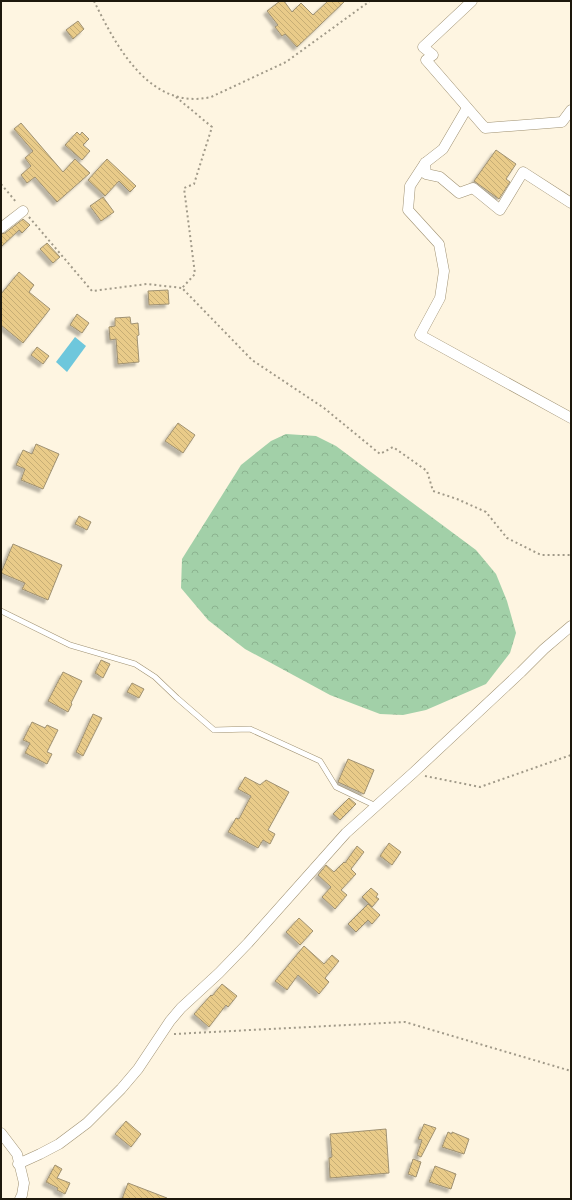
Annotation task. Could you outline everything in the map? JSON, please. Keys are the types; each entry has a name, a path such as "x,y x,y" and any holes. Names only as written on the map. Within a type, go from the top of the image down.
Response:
{"street":[{"path":"472,1 423,47 433,55 426,60 485,128 562,122 571,110"},
{"path":"467,108 443,149 425,164 410,186 408,210 439,244 444,271 440,298 420,335 571,418"},
{"path":"425,164 426,174 440,177 459,193 472,188 500,210 523,172 571,203"},
{"path":"1,228 23,210"},
{"path":"18,1164 60,1144 88,1123 138,1069 161,1034 181,1008 220,973 346,833 413,773 544,649 571,626"},
{"path":"1,1133 17,1154 18,1164 24,1183 22,1198"}],"lane":[{"path":"1,611 70,645 135,664 155,677 214,730 250,729 320,761 336,787 376,806"}],"path":[{"path":"94,1 114,39 127,58 152,83 164,92 176,97 212,127 194,184 184,188 195,274 182,288"},
{"path":"176,97 201,99 211,96 286,62 370,1"},
{"path":"1,184 92,291 147,284 182,288 252,360 324,408 380,454 393,447 427,471 433,491 458,499 486,512 507,538 541,555 571,554"},
{"path":"413,773 480,787 571,755"},
{"path":"161,1034 405,1022 571,1071"}],"green space":[{"path":"286,434 316,436 336,446 476,550 496,574 507,601 516,633 510,653 486,684 426,710 403,715 380,714 330,695 245,649 208,620 181,588 182,559 241,465 271,441"}],"water":[{"path":"75,337 86,346 67,372 56,362"}],"building":[{"path":"280,1 284,1 292,12 301,3 313,15 328,1 345,1 297,47 285,34 282,36 275,27 278,25 267,11"},
{"path":"78,21 84,29 73,39 66,30"},
{"path":"21,123 63,172 75,159 90,173 57,202 35,177 27,183 21,175 31,166 25,158 33,151 14,129"},
{"path":"77,132 80,135 82,132 89,139 83,145 90,151 82,160 65,145"},
{"path":"496,150 516,164 506,179 510,182 499,199 474,181"},
{"path":"107,159 136,186 130,192 119,181 105,196 88,180"},
{"path":"103,197 114,212 101,221 90,206"},
{"path":"23,219 30,225 22,233 19,230 1,247 1,234 5,233"},
{"path":"47,243 60,257 53,263 40,249"},
{"path":"19,272 34,285 29,292 50,309 23,343 1,325 1,294"},
{"path":"168,290 169,304 149,305 148,291"},
{"path":"77,314 89,323 82,333 70,325"},
{"path":"130,317 131,324 138,323 139,335 137,336 139,362 118,364 116,339 110,340 109,327 115,326 115,318"},
{"path":"37,347 49,356 43,364 31,355"},
{"path":"178,423 195,435 183,453 165,441"},
{"path":"36,444 59,454 43,489 21,480 25,469 16,465 23,450 32,454"},
{"path":"79,516 91,522 87,530 75,524"},
{"path":"13,544 62,565 48,600 22,589 25,583 1,573"},
{"path":"101,660 110,664 103,678 95,673"},
{"path":"63,672 82,681 68,712 48,701"},
{"path":"132,683 144,689 139,698 127,692"},
{"path":"93,714 102,718 83,756 76,752"},
{"path":"32,722 45,728 47,725 58,730 47,752 52,754 47,764 25,753 30,743 23,740"},
{"path":"348,759 374,770 364,794 338,782"},
{"path":"245,777 260,785 266,780 289,792 268,830 275,834 270,844 263,840 258,848 228,832 236,818 239,819 251,796 238,789"},
{"path":"349,798 356,804 340,820 333,814"},
{"path":"389,843 401,852 392,865 380,856"},
{"path":"357,846 364,852 351,869 356,874 341,890 347,895 335,909 322,897 331,887 318,875 326,865 334,872 344,862 345,863"},
{"path":"371,888 378,894 376,897 379,899 372,907 362,897"},
{"path":"368,904 380,915 372,924 368,920 356,932 348,924"},
{"path":"299,918 313,931 300,945 286,932"},
{"path":"304,946 324,964 332,955 339,961 325,978 329,982 319,994 298,975 287,990 275,981"},
{"path":"222,984 237,996 228,1007 226,1005 209,1027 194,1014"},
{"path":"126,1121 141,1134 131,1147 115,1134"},
{"path":"424,1124 436,1128 421,1157 417,1155 422,1140 418,1139"},
{"path":"386,1129 389,1173 330,1178 329,1158 332,1157 330,1134"},
{"path":"448,1132 452,1134 452,1132 469,1139 464,1154 442,1147"},
{"path":"413,1159 421,1162 416,1177 408,1174"},
{"path":"55,1165 62,1169 57,1178 70,1183 65,1194 57,1190 58,1188 46,1182"},
{"path":"435,1166 456,1174 451,1189 429,1182"},
{"path":"128,1183 167,1198 167,1199 122,1199"}]}
